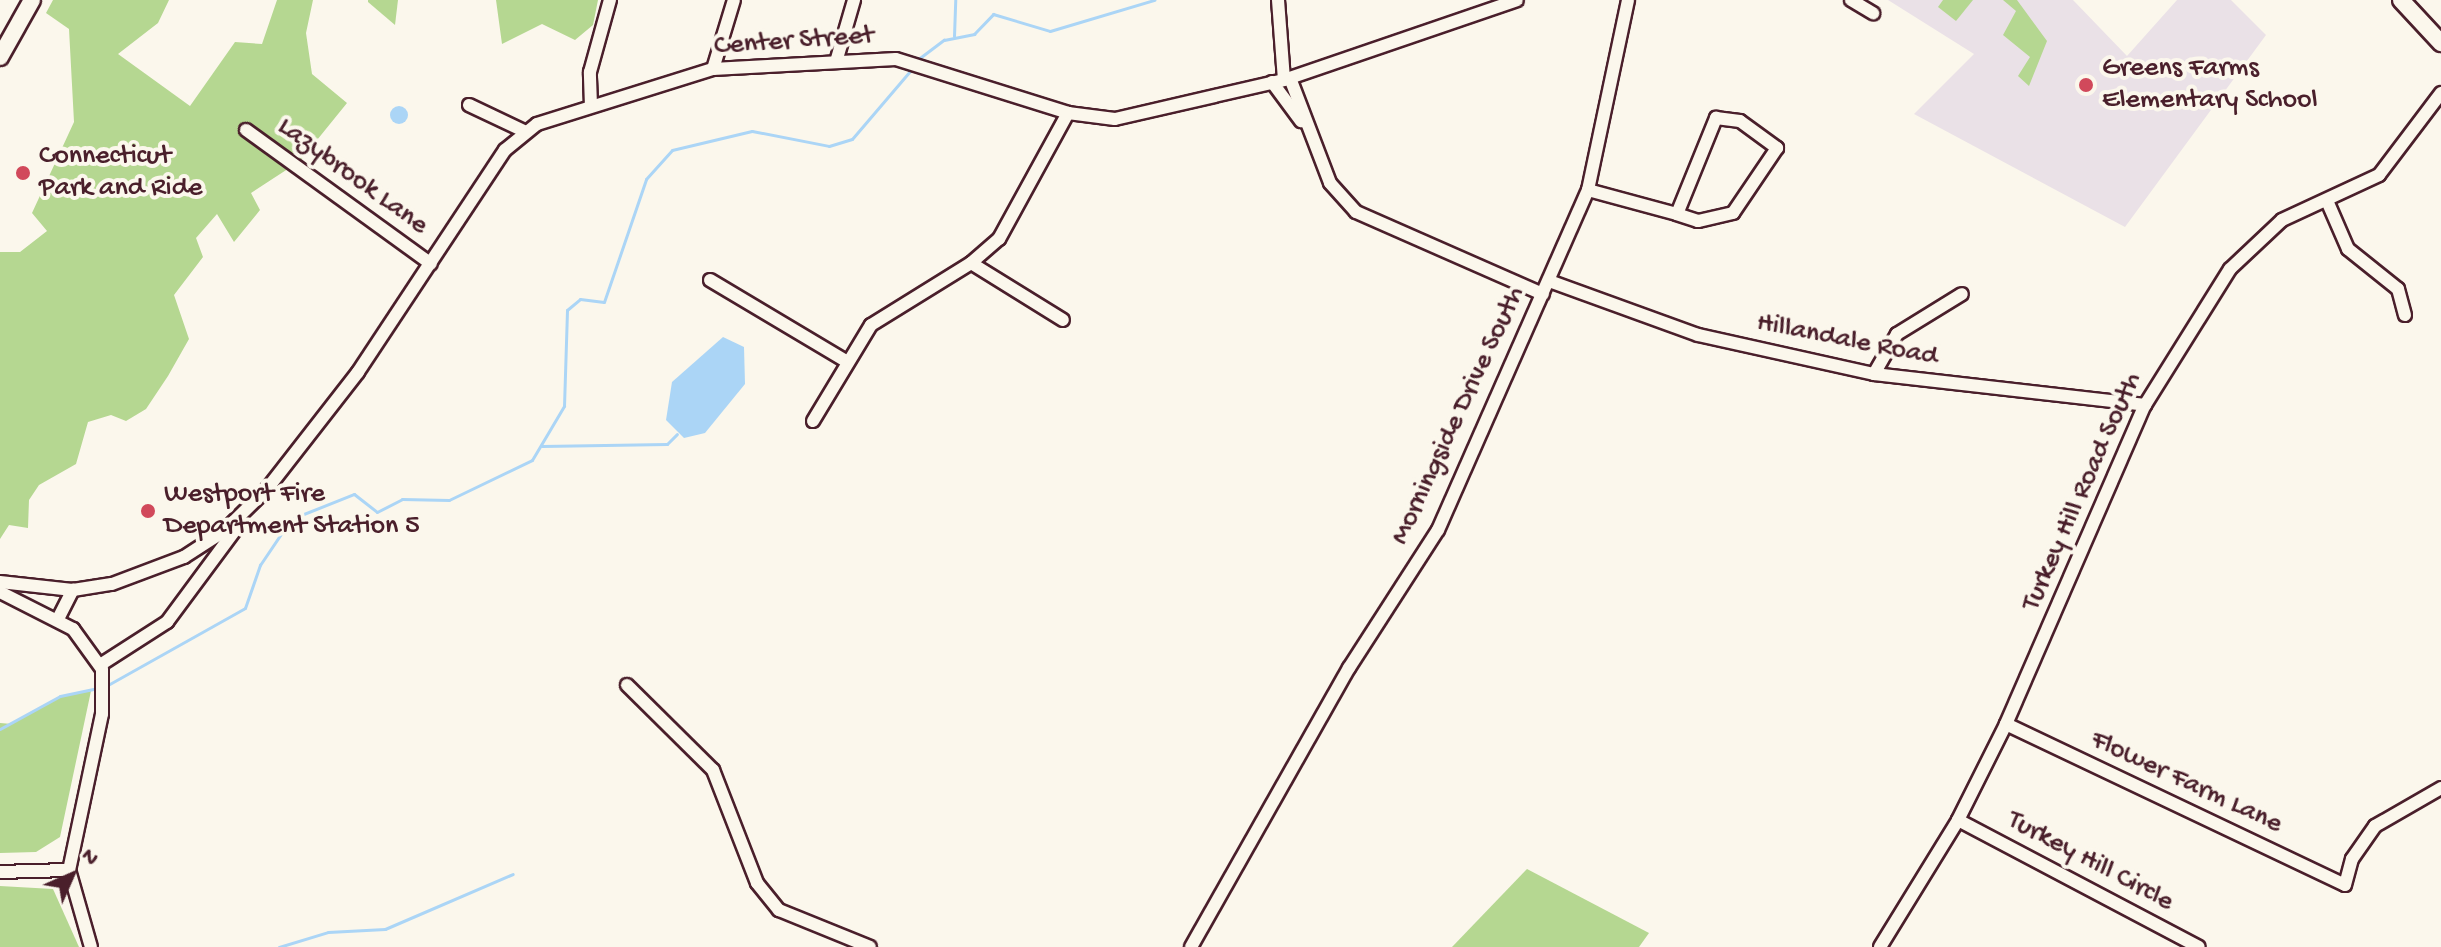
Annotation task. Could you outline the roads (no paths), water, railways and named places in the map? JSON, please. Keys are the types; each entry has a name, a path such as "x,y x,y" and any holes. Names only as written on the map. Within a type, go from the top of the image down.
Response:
{"main road":[{"path":"0,57 32,0"},
{"path":"2401,0 2441,43"}],"street":[{"path":"591,106 590,72 610,0"},
{"path":"713,69 734,0"},
{"path":"836,62 854,0"},
{"path":"1278,0 1282,80 1309,132 1330,183 1356,212 1543,294"},
{"name":"Center Street","path":"524,131 591,106 713,69 836,62 916,62 1068,113 1115,119 1165,111 1282,80 1517,0"},
{"name":"Morningside Drive South","path":"1191,947 1349,668 1438,530 1588,190 1628,0"},
{"path":"1851,0 1873,13"},
{"name":"Turkey Hill Road South","path":"1880,947 1958,820 2006,724 2145,405 2246,247 2282,220 2328,203 2384,171 2441,93"},
{"path":"102,671 167,622 249,509 358,372 524,131 469,105"},
{"path":"813,421 846,361 902,300 971,263 999,239 1068,113"},
{"path":"1588,190 1677,214 1711,222 1733,213 1774,157 1772,139 1740,121 1716,118 1677,214"},
{"name":"Lazybrook Lane","path":"246,130 431,264"},
{"path":"2328,203 2348,249 2398,289 2405,315"},
{"path":"971,263 1063,320"},
{"path":"710,280 846,361"},
{"name":"Hillandale Road","path":"1549,281 1698,335 1874,374 2145,405"},
{"path":"1874,374 1897,334 1962,294"},
{"path":"0,582 73,590 112,584 184,557 249,509"},
{"path":"58,619 73,590"},
{"path":"0,592 58,619 102,671 103,703 69,870 91,947"},
{"path":"627,685 713,770 757,883 779,910 870,947"},
{"name":"Flower Farm Lane","path":"2006,724 2345,885 2352,859 2375,826 2441,788"},
{"name":"Turkey Hill Circle","path":"1958,820 2199,947"},
{"path":"0,872 69,870"}],"water":[{"path":"395,106 403,106 408,115 406,122 395,124 390,119 390,111"},
{"path":"723,337 744,347 745,384 705,433 684,438 666,420 672,382"}],"waterway":[{"path":"954,36 955,0"},
{"path":"917,60 944,40 974,34 993,14 1050,31 1154,0"},
{"path":"106,686 245,608 260,565 291,519 354,494 377,512 402,499 449,500 532,460 564,406 567,310 580,299 604,302 646,179 672,150 752,131 829,146 852,139 911,70"},
{"path":"542,446 667,444 677,434"},
{"path":"0,729 60,696 99,688"},
{"path":"279,947 328,932 385,929 513,874"}],"place":[{"name":"Greens Farms Elementary School","path":"2086,85"},
{"name":"Connecticut Park and Ride","path":"23,173"},
{"name":"Westport Fire Department Station 5","path":"148,511"}]}
